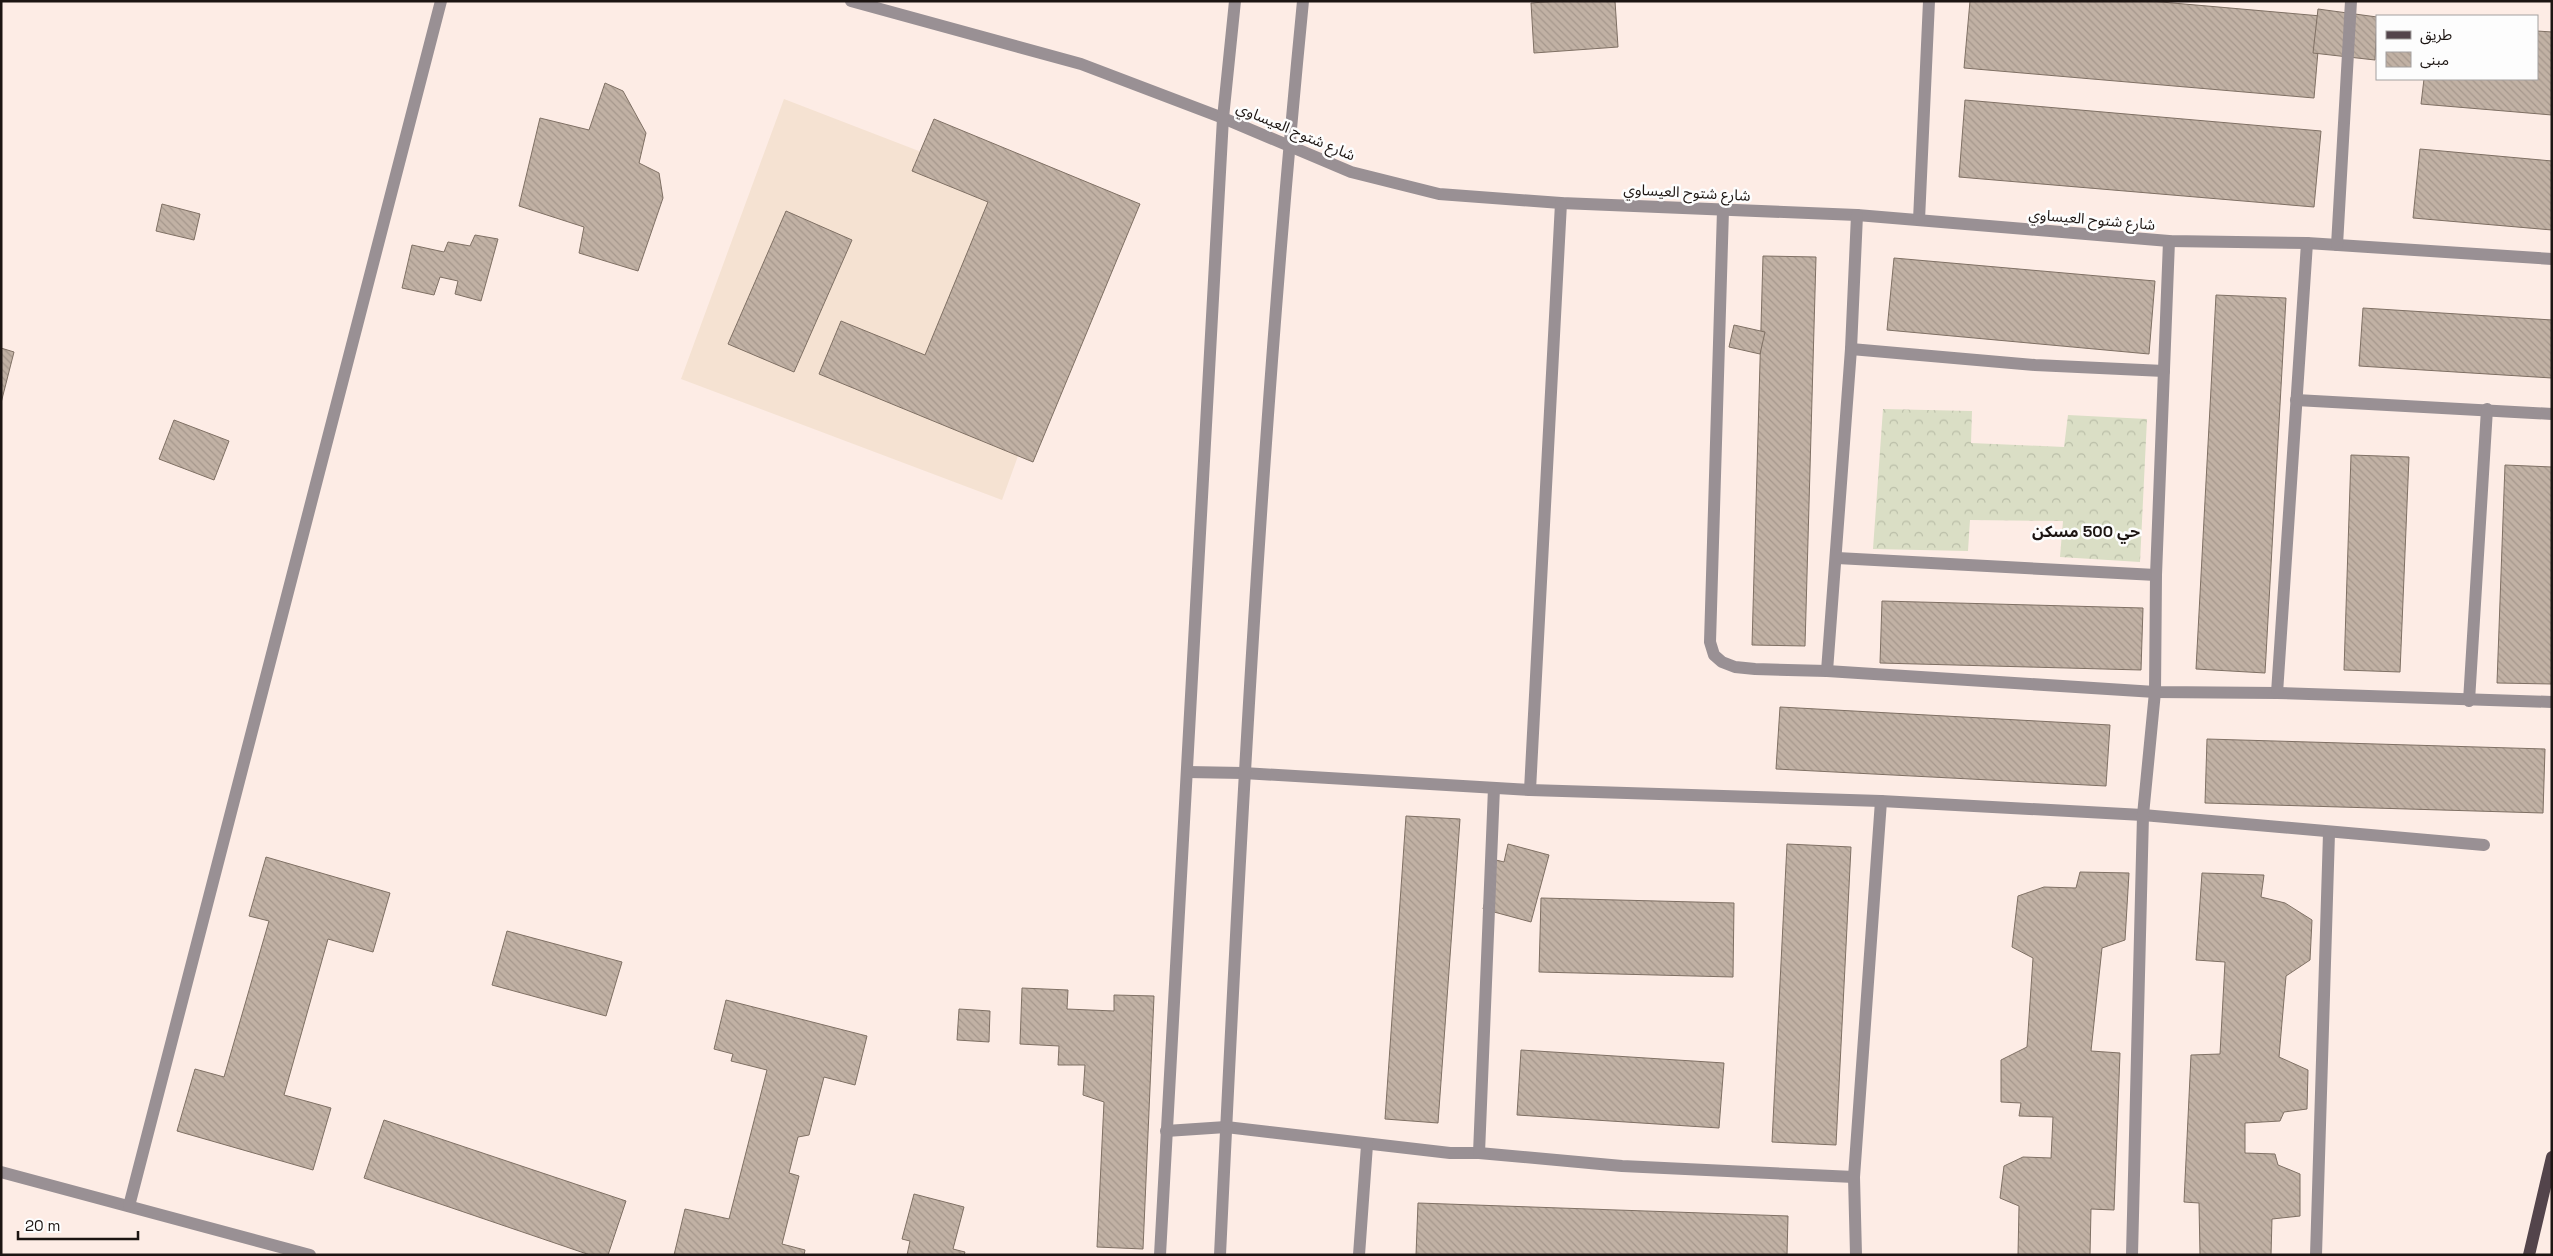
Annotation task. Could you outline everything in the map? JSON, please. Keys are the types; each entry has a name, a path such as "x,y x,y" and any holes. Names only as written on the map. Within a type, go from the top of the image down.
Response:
{"main road":[{"path":"2529,1255 2552,1157"}],"street":[{"path":"129,1206 441,1"},
{"name":"شارع شتوح العيساوي","path":"851,1 1080,64 1223,118 1351,172 1439,194 1561,204 1857,215 2169,241 2307,243 2552,259"},
{"path":"1160,1255 1223,118 1235,1"},
{"path":"1220,1255 1243,773 1289,146 1303,1"},
{"path":"1919,220 1929,1"},
{"path":"2337,245 2351,1"},
{"path":"1530,790 1561,204"},
{"path":"1723,210 1710,642 1714,655 1722,662 1735,666 1827,670 2155,692 2277,693 2552,702"},
{"path":"1827,670 1837,558 1851,348 1857,215"},
{"path":"2132,1255 2135,1064 2143,815 2155,692 2156,575 2169,241"},
{"path":"2277,693 2307,243"},
{"path":"1851,348 2035,365 2164,371"},
{"path":"2296,400 2552,414"},
{"path":"2469,700 2487,409"},
{"path":"1837,558 2156,575"},
{"path":"1187,772 1243,773 1530,790 1881,801 2143,815 2484,845"},
{"path":"1479,1154 1494,788"},
{"path":"1856,1255 1854,1177 1881,801"},
{"path":"2316,1255 2329,832"},
{"path":"1166,1132 1226,1127 1450,1153 1622,1166 1854,1177"},
{"path":"1359,1255 1368,1144"},
{"path":"1,1172 310,1255"}],"shaded area":[{"path":"784,99 1108,224 1046,379 1002,500 681,379"}],"green space":[{"path":"1883,409 1972,411 1971,443 2064,447 2068,415 2147,419 2140,562 2060,557 2063,521 1970,520 1968,551 1873,549"}],"building":[{"path":"1615,1 1618,47 1534,53 1531,3"},
{"path":"1970,1 2150,1 2321,16 2314,98 1964,68"},
{"path":"2318,9 2376,17 2375,60 2313,53"},
{"path":"2538,31 2552,32 2552,115 2421,104 2424,80 2538,80"},
{"path":"605,83 623,91 646,133 639,163 659,173 663,198 638,271 579,253 584,227 519,206 540,118 589,130"},
{"path":"1965,100 2321,131 2314,207 1959,177"},
{"path":"934,119 1140,204 1033,462 819,374 841,321 925,355 988,202 912,171"},
{"path":"2420,149 2552,161 2552,230 2413,218"},
{"path":"162,204 200,214 194,240 156,231"},
{"path":"786,211 852,240 794,372 728,344"},
{"path":"475,235 498,239 481,301 455,294 458,281 440,277 434,295 402,288 412,245 444,252 448,242 470,246"},
{"path":"1763,256 1816,257 1805,646 1752,645"},
{"path":"1894,258 2155,281 2149,354 1887,330"},
{"path":"2216,295 2286,298 2265,673 2196,669"},
{"path":"2363,308 2552,320 2552,378 2359,366"},
{"path":"1734,325 1765,332 1760,354 1729,347"},
{"path":"1,348 14,352 1,403"},
{"path":"174,420 229,441 214,480 159,459"},
{"path":"2351,455 2409,457 2400,672 2344,670"},
{"path":"2505,465 2552,467 2552,684 2497,683"},
{"path":"1882,601 2143,608 2141,670 1880,663"},
{"path":"1780,707 2110,725 2106,786 1776,769"},
{"path":"2207,739 2545,749 2543,813 2205,803"},
{"path":"1406,816 1460,819 1438,1123 1385,1119"},
{"path":"1508,844 1549,855 1531,922 1483,909 1496,860 1504,862"},
{"path":"1787,844 1851,847 1836,1145 1772,1142"},
{"path":"266,857 390,893 373,952 328,939 284,1095 331,1108 313,1170 177,1131 195,1069 224,1077 269,921 249,916"},
{"path":"2080,872 2129,873 2125,940 2102,948 2091,1051 2120,1053 2114,1210 2091,1209 2090,1255 2018,1255 2019,1206 2000,1198 2004,1166 2023,1157 2051,1158 2053,1117 2019,1116 2021,1103 2001,1102 2001,1060 2027,1047 2033,958 2012,947 2018,896 2044,887 2076,888"},
{"path":"2202,873 2264,875 2261,897 2285,903 2312,920 2310,960 2286,976 2279,1057 2308,1070 2307,1109 2284,1112 2280,1121 2245,1123 2245,1153 2275,1154 2278,1165 2300,1174 2300,1216 2272,1219 2271,1255 2200,1255 2199,1203 2184,1202 2191,1055 2220,1054 2225,962 2196,960"},
{"path":"1541,898 1734,903 1733,977 1539,972"},
{"path":"507,931 622,962 606,1016 492,985"},
{"path":"1022,988 1068,990 1067,1009 1114,1011 1114,995 1154,996 1143,1249 1097,1247 1104,1102 1083,1095 1085,1065 1058,1065 1059,1046 1020,1044"},
{"path":"726,1000 867,1036 855,1085 824,1077 809,1135 798,1137 789,1173 799,1176 782,1244 805,1250 804,1255 674,1255 685,1209 729,1219 767,1070 731,1061 733,1054 714,1049"},
{"path":"959,1009 990,1011 989,1042 957,1040"},
{"path":"1521,1050 1724,1063 1719,1128 1517,1115"},
{"path":"384,1120 626,1201 608,1255 590,1255 364,1178"},
{"path":"914,1194 964,1207 953,1249 965,1252 964,1255 907,1255 910,1241 902,1239"},
{"path":"1418,1203 1788,1216 1787,1255 1416,1255"}],"district":[{"name":"حي 500 مسكن","path":"2086,531"}]}
